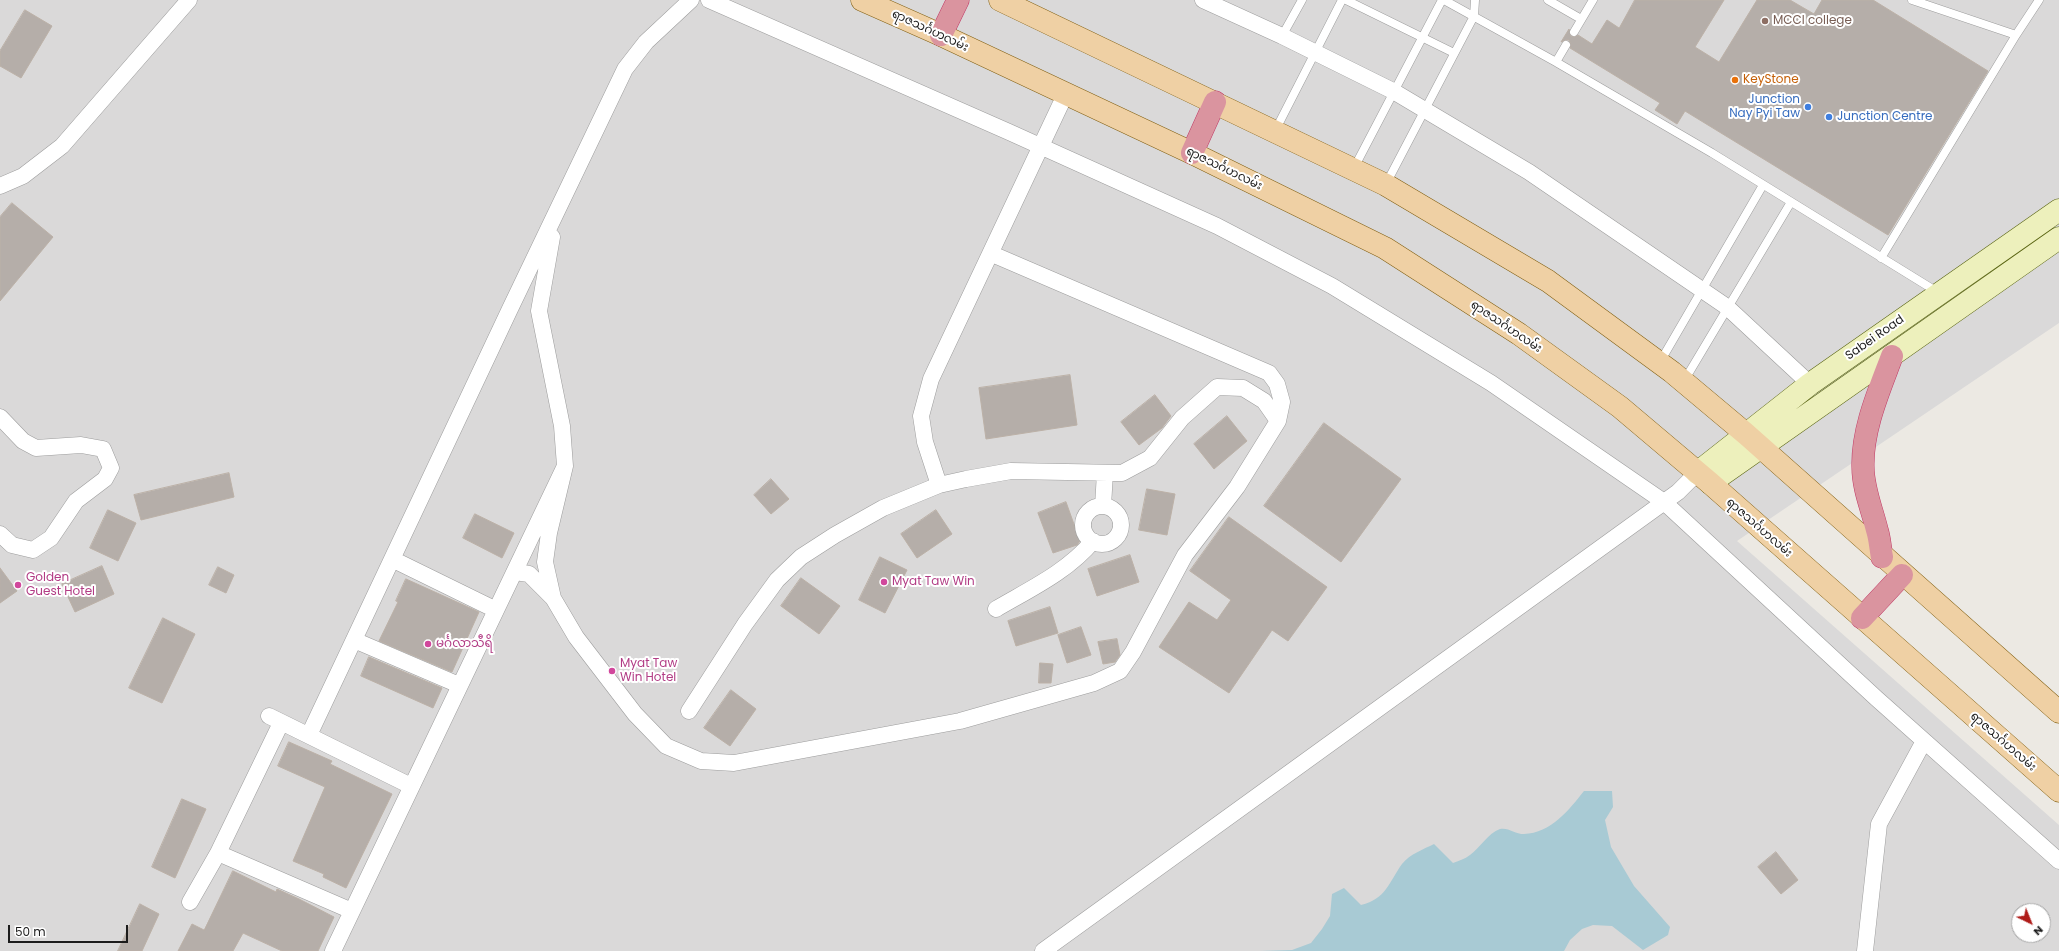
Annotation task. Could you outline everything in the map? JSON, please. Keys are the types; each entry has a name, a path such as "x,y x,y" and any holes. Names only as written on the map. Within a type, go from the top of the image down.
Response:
{"highway":[{"path":"941,35 958,0"},
{"path":"1192,154 1214,102"},
{"path":"1882,557 1862,468 1865,440 1874,405 1892,356"},
{"path":"1862,618 1902,575"}],"main road":[{"name":"ရာဇသင်္ဂဟလမ်း","path":"862,0 941,35 1192,154 1385,248 1519,334 1620,407 1703,478 2059,791"},
{"path":"1000,0 1275,132 1354,168 1386,185 1548,281 1660,363 1753,441 1902,575 2059,712"}],"street":[{"path":"0,186 23,176 62,146 189,0"},
{"path":"309,735 505,318 626,70 646,42 691,0"},
{"path":"709,0 1041,146 1217,226 1332,286 1491,383 1664,502 1924,741 2059,861"},
{"path":"1203,0 1223,4 1282,36 1393,91 1424,108 1529,172 1726,307 1810,384"},
{"path":"939,485 925,442 921,416 931,379 992,254 1065,95"},
{"name":"Sabei Road","path":"1753,441 1810,384 2059,210"},
{"path":"553,598 545,562 549,533 565,466 562,426 539,311 545,271 558,212"},
{"name":"Sabei Road","path":"1703,478 1753,441 1826,400 1892,356 2059,238"},
{"path":"515,572 529,574 553,598 576,637 635,714 666,746 701,761 734,763 960,721 1094,683 1120,671 1133,652 1185,555 1237,487 1278,420 1282,402 1277,384 1269,373 992,254"},
{"path":"689,711 745,624 776,580 801,557 834,535 883,508 939,485 1011,471 1122,473 1150,458 1182,418 1217,387 1242,388 1264,401 1278,420"},
{"path":"0,417 23,441 36,448 81,446 103,449 111,468 105,479 76,501 51,538 33,550 12,545 0,534"},
{"path":"332,951 565,466"},
{"path":"1103,506 1105,473"},
{"path":"1043,951 1664,502 1703,478"},
{"path":"1103,506 1117,513 1120,519 1120,531 1115,538 1104,544 1093,541 1084,531 1084,519 1087,514 1094,508 1103,506"},
{"path":"996,609 1062,570 1085,551 1093,541"},
{"path":"392,559 496,610"},
{"path":"354,640 460,685"},
{"path":"190,902 218,853 275,720 309,735 412,786"},
{"path":"1865,951 1879,824 1924,741"},
{"path":"218,853 352,911"}],"lane":[{"path":"1282,36 1302,0"},
{"path":"1275,132 1342,0"},
{"path":"1346,0 1422,39 1454,53"},
{"path":"1354,168 1393,91 1443,0 1556,62 1763,185 1940,293"},
{"path":"1386,185 1424,108 1474,16 1475,0"},
{"path":"1548,0 1581,19"},
{"path":"1574,32 1592,0"},
{"path":"1912,0 2016,35"},
{"path":"1881,258 1939,165 2016,35 2039,0"},
{"path":"1556,62 1566,45"},
{"path":"1660,363 1763,185"},
{"path":"1683,382 1726,307 1791,202"}],"shaded area":[{"path":"0,0 2059,0 2059,323 1737,541 2059,825 2059,951 0,951"}],"water":[{"path":"1584,791 1612,791 1613,807 1605,820 1611,847 1634,886 1670,927 1668,935 1643,950 1612,926 1593,925 1582,929 1570,940 1564,951 1259,951 1292,950 1311,943 1330,916 1332,894 1344,888 1361,905 1376,899 1386,889 1405,860 1417,852 1434,844 1453,863 1464,859 1474,852 1488,837 1500,829 1506,829 1524,834 1543,830 1566,813"}],"building":[{"name":"Junction Centre","path":"1635,0 1724,0 1695,47 1719,62 1757,0 1790,0 1814,14 1822,0 1873,0 1988,71 1888,235 1685,111 1677,124 1655,110 1660,103 1570,48 1571,45 1569,40 1561,42 1569,29 1571,36 1574,37 1578,35 1592,44 1607,20 1619,28"},
{"path":"25,10 52,26 21,78 0,66 0,51"},
{"path":"12,203 53,237 0,301 0,217"},
{"path":"1070,375 1077,425 986,439 979,388"},
{"path":"1155,395 1171,416 1162,428 1139,445 1121,422"},
{"path":"1227,416 1247,441 1214,469 1194,444"},
{"path":"1324,423 1401,479 1341,562 1264,506"},
{"path":"229,473 234,497 141,520 134,495"},
{"path":"771,479 789,499 771,514 754,495"},
{"path":"1147,489 1175,494 1167,535 1139,530"},
{"path":"1066,502 1080,541 1077,545 1053,553 1038,513"},
{"path":"108,510 136,523 118,561 90,548"},
{"path":"936,510 952,534 917,558 901,534"},
{"path":"475,514 514,533 502,558 463,538"},
{"path":"1229,517 1327,587 1288,641 1272,630 1229,693 1159,647 1189,602 1217,620 1231,600 1190,571"},
{"path":"1130,555 1139,582 1097,596 1088,569"},
{"path":"880,557 907,570 885,613 859,600"},
{"path":"102,566 114,594 75,612 62,584"},
{"path":"218,567 234,575 226,593 209,585"},
{"path":"0,568 17,591 0,603"},
{"path":"801,578 840,606 819,634 781,606"},
{"path":"406,579 479,612 452,672 379,641 398,602 396,601"},
{"path":"1050,607 1058,633 1016,646 1008,621"},
{"path":"163,618 195,634 162,703 129,688"},
{"path":"1081,627 1091,655 1067,663 1058,635"},
{"path":"1117,639 1120,655 1115,662 1103,664 1098,642"},
{"path":"369,657 442,688 433,708 361,676"},
{"path":"1040,663 1053,664 1051,683 1039,683"},
{"path":"731,690 756,709 730,746 704,728"},
{"path":"289,742 332,761 330,764 392,794 346,888 323,877 324,874 293,861 325,787 278,766"},
{"path":"182,799 206,809 175,878 152,867"},
{"path":"1776,852 1798,880 1781,894 1758,867"},
{"path":"233,871 276,892 277,889 299,899 334,917 318,951 282,951 243,933 233,951 178,951 192,924 204,930"},
{"path":"140,904 159,914 142,951 118,951"}],"place":[{"name":"MCCI college","path":"1765,21"},
{"name":"KeyStone","path":"1735,80"},
{"name":"Junction Nay Pyi Taw","path":"1808,107"},
{"name":"Junction Centre","path":"1829,117"},
{"name":"Myat Taw Win","path":"884,582"},
{"name":"Golden Guest Hotel","path":"18,585"},
{"name":"မင်္ဂလာသီရိ","path":"428,644"},
{"name":"Myat Taw Win Hotel","path":"612,671"}]}
